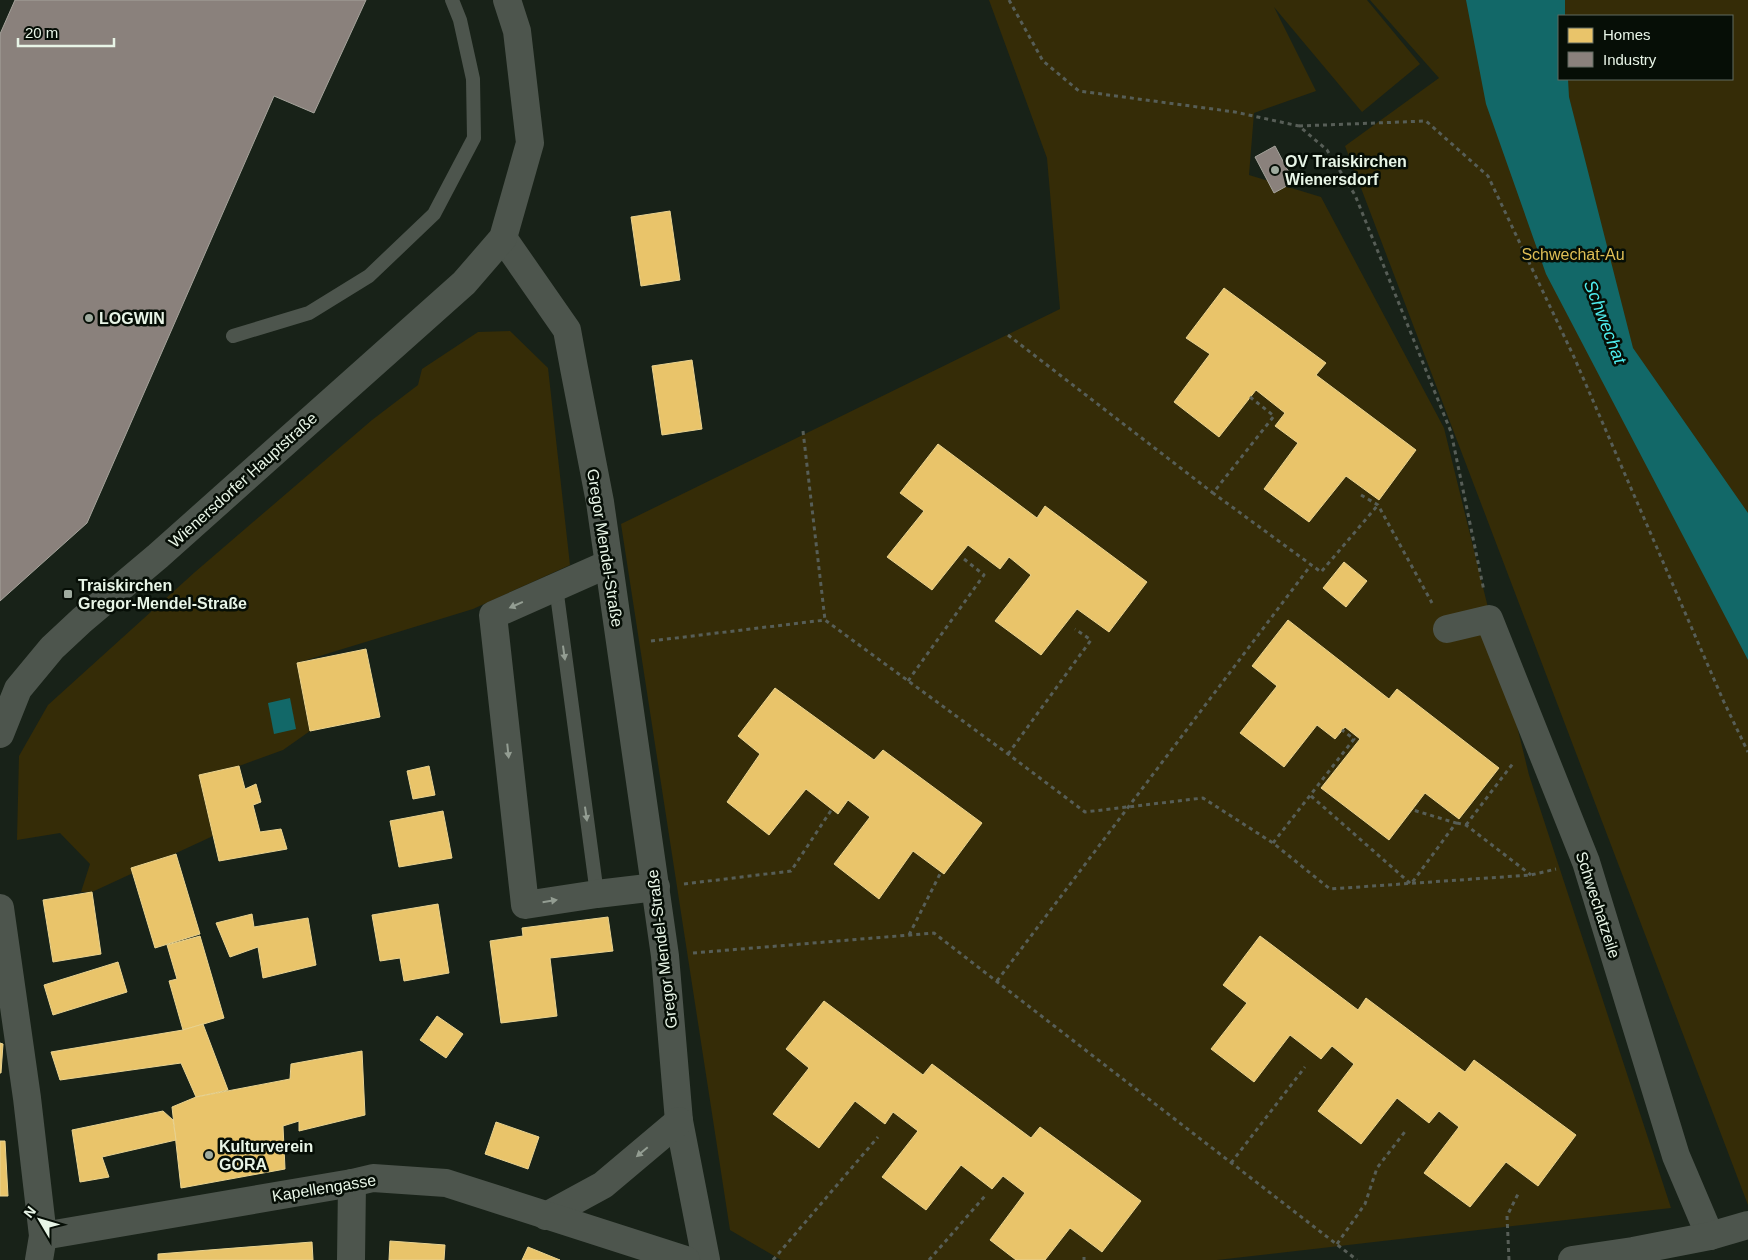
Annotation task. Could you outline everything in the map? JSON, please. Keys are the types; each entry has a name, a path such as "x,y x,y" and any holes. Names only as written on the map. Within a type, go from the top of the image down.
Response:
{"street":[{"path":"502,238 530,143 517,31 507,0"},
{"name":"Gregor Mendel-Straße","path":"502,238 567,330 600,502 665,956 679,1121 706,1260"},
{"name":"Wienersdorfer Hauptstraße","path":"0,734 18,689 52,648 464,283 502,238"},
{"path":"608,564 493,614 525,905 656,887"},
{"path":"1447,629 1489,619"},
{"name":"Schwechatzeile","path":"1489,619 1586,862 1676,1156 1710,1236"},
{"path":"0,908 25,1089 41,1248"},
{"path":"546,1216 603,1184 679,1121"},
{"name":"Kapellengasse","path":"41,1248 373,1178 446,1183 686,1260"},
{"path":"351,1260 352,1183"},
{"path":"1572,1260 1634,1256 1748,1225"}],"lane":[{"path":"233,336 309,313 370,276 434,214 474,138 474,79 460,20 452,0"},
{"path":"556,587 597,894"}],"path":[{"path":"1009,0 1043,60 1079,91 1235,112 1298,126 1426,121 1488,176 1574,357 1719,691 1748,752"},
{"path":"1298,126 1327,150 1355,195 1450,432 1489,619"},
{"path":"1008,335 1213,493 1321,572 1378,506"},
{"path":"1213,493 1274,416 1250,397"},
{"path":"803,431 825,620"},
{"path":"1361,495 1378,506 1447,629"},
{"path":"908,681 984,575 964,559"},
{"path":"997,981 1311,565"},
{"path":"620,645 825,620 1084,812 1203,798 1273,844 1330,889 1531,875 1466,825 1413,810"},
{"path":"1008,754 1092,640 1075,629"},
{"path":"1273,844 1354,739 1342,730"},
{"path":"1466,825 1535,734"},
{"path":"1311,796 1411,884"},
{"path":"656,887 791,871 832,809"},
{"path":"1411,884 1456,823"},
{"path":"910,935 940,874"},
{"path":"665,956 934,933 1357,1260"},
{"path":"1231,1163 1305,1067"},
{"path":"1337,1244 1365,1204 1377,1168 1407,1129"},
{"path":"774,1260 878,1137"},
{"path":"1509,1260 1507,1216 1519,1192"},
{"path":"929,1260 985,1196"}],"green space":[{"path":"989,0 1367,0 1420,64 1362,112 1274,7 1316,91 1254,113 1249,175 1321,197 1444,428 1529,775 1671,1208 1217,1260 781,1260 730,1230 621,524 1060,309 1047,158"},
{"name":"Schwechat-Au","path":"1370,0 1748,0 1748,1205 1345,146 1439,78"},
{"path":"510,331 548,368 570,565 473,609 297,663 310,731 283,750 239,766 199,775 213,836 92,892 81,892 90,864 60,833 17,840 19,756 48,705 195,572 372,420 418,385 422,369 478,332"}],"water":[{"name":"Schwechat","path":"1466,0 1565,0 1565,15 1558,15 1558,80 1568,80 1569,97 1633,348 1748,513 1748,660 1546,274 1486,104"},
{"path":"290,698 296,729 274,734 268,703"}],"building: Homes":[{"path":"670,211 680,280 641,286 631,217"},
{"path":"1224,288 1326,363 1316,375 1416,450 1379,500 1346,476 1309,522 1264,489 1298,443 1275,426 1285,413 1256,390 1219,437 1174,402 1210,354 1186,338"},
{"path":"692,360 702,429 662,435 652,366"},
{"path":"938,444 1037,518 1045,506 1147,582 1109,632 1077,609 1041,655 995,621 1031,575 1009,557 1000,569 968,545 932,590 887,557 924,511 900,493"},
{"path":"1344,562 1367,581 1346,607 1323,588"},
{"path":"1288,620 1389,699 1397,689 1499,768 1459,819 1425,793 1389,840 1321,788 1360,739 1345,727 1335,739 1317,725 1284,767 1240,733 1277,686 1252,666"},
{"path":"366,649 380,717 310,731 297,663"},
{"path":"775,688 874,760 883,750 982,823 944,874 913,851 879,899 834,864 870,817 848,800 838,814 806,789 769,835 727,802 760,754 738,736"},
{"path":"239,766 245,789 256,784 261,802 253,805 260,832 281,829 287,849 219,861 199,775"},
{"path":"429,766 435,795 413,799 407,771"},
{"path":"443,811 452,858 399,867 390,821"},
{"path":"176,854 200,934 155,948 131,868"},
{"path":"92,892 101,954 53,962 43,900"},
{"path":"438,904 449,973 404,981 400,958 380,961 372,915"},
{"path":"252,914 254,927 308,918 316,965 263,978 258,947 230,957 216,923"},
{"path":"608,917 613,951 550,958 557,1016 501,1023 490,941 523,936 522,928"},
{"path":"200,936 224,1018 183,1030 169,981 177,979 167,945"},
{"path":"1260,936 1358,1010 1366,998 1465,1072 1474,1060 1576,1135 1538,1186 1506,1162 1470,1207 1424,1173 1459,1127 1439,1111 1429,1123 1397,1098 1361,1144 1318,1111 1354,1064 1332,1046 1321,1059 1290,1035 1254,1082 1211,1049 1247,1003 1223,985"},
{"path":"118,962 127,992 53,1015 44,985"},
{"path":"824,1001 923,1075 932,1064 1031,1138 1040,1127 1141,1201 1102,1252 1070,1228 1045,1260 1016,1260 990,1240 1025,1193 1003,1176 992,1189 961,1165 926,1210 882,1177 918,1131 893,1112 885,1124 855,1101 819,1148 773,1114 809,1068 786,1049"},
{"path":"437,1016 463,1034 446,1058 420,1040"},
{"path":"203,1024 228,1090 196,1097 181,1063 60,1080 51,1052 183,1030"},
{"path":"0,1043 3,1044 1,1073 0,1073"},
{"path":"362,1051 365,1115 299,1131 299,1121 283,1126 285,1169 181,1188 172,1107 196,1097 290,1079 291,1064"},
{"path":"163,1111 173,1120 176,1140 102,1157 109,1177 80,1182 72,1130"},
{"path":"496,1122 539,1137 528,1169 485,1154"},
{"path":"0,1141 5,1141 8,1196 0,1196"},
{"path":"390,1241 445,1245 444,1260 389,1260"},
{"path":"312,1242 313,1260 158,1260 158,1254"},
{"path":"528,1247 560,1260 522,1260"}],"building: Industry":[{"name":"LOGWIN","path":"15,0 366,0 314,113 274,96 87,523 0,601 0,34"},
{"name":"OV Traiskirchen Wienersdorf","path":"1275,146 1294,182 1274,193 1255,157"}],"place":[{"name":"OV Traiskirchen Wienersdorf","path":"1275,170"},
{"name":"LOGWIN","path":"89,318"},
{"name":"Traiskirchen Gregor-Mendel-Straße","path":"68,594"},
{"name":"Kulturverein GORA","path":"209,1155"}]}
